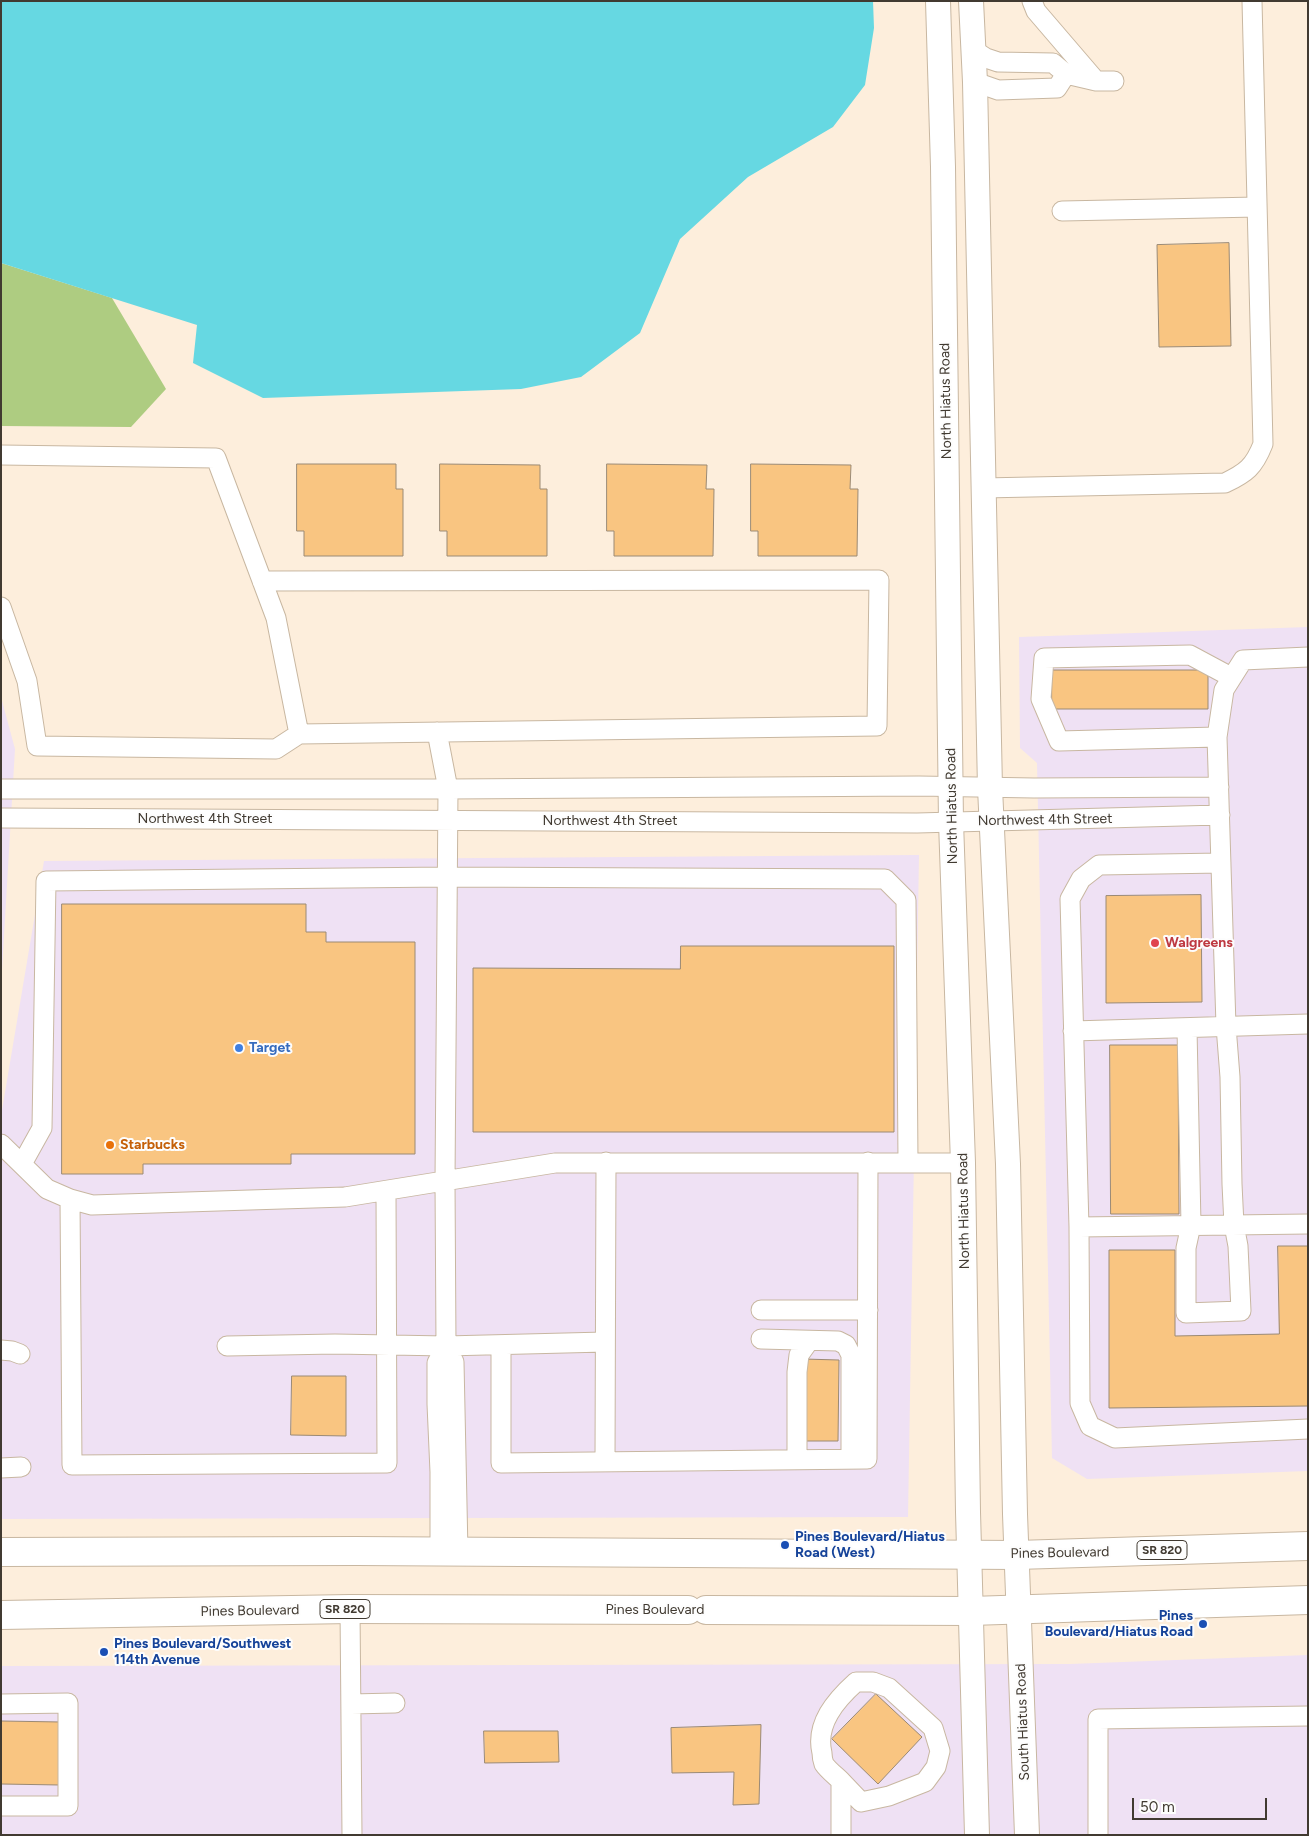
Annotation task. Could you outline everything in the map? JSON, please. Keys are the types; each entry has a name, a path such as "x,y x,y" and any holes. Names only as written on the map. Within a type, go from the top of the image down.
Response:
{"highway":[{"name":"Pines Boulevard","path":"1,1552 1017,1555 1308,1546"},
{"name":"Pines Boulevard","path":"1,1615 350,1609 971,1611 1308,1600"}],"main road":[{"name":"North Hiatus Road","path":"938,1 943,167 951,787 963,1163 971,1611"},
{"path":"949,1 952,44 956,60 975,82"},
{"path":"971,1 975,82 990,788 1008,1164 1019,1610"},
{"name":"South Hiatus Road","path":"1019,1610 1026,1835"},
{"path":"971,1611 977,1835"}],"street":[{"path":"972,49 986,58 998,62 1053,63 1066,74 1105,81 1036,11 1032,1"},
{"path":"983,488 1225,484 1245,473 1257,459 1263,444 1252,1"},
{"path":"975,82 998,90 1057,88 1066,74"},
{"path":"1062,211 1257,207"},
{"path":"1,455 216,458 276,618 299,734"},
{"path":"1,607 27,680 37,746 276,749 299,734 876,726 879,580 262,581"},
{"path":"1217,737 1059,741 1041,699 1044,658 1190,655 1231,677"},
{"path":"1187,1028 1191,1225 1186,1248 1186,1313 1241,1311 1238,1246 1234,1225 1217,737 1224,690 1244,660 1308,657"},
{"path":"437,732 448,789 445,1181 446,1346 454,1362 449,1552"},
{"path":"1,789 1219,787"},
{"name":"Northwest 4th Street","path":"1,818 952,822 1220,815"},
{"path":"1221,863 1099,865 1081,879 1070,899 1079,1227 1080,1403 1090,1426 1115,1438 1308,1429"},
{"path":"22,1164 42,1128 46,881 447,877 885,879 906,900 908,1162"},
{"path":"1073,1030 1308,1024"},
{"path":"1,1144 47,1190 92,1205 340,1197 555,1163 963,1163"},
{"path":"605,1461 606,1162"},
{"path":"859,1459 868,1310 868,1162"},
{"path":"70,1199 72,1465 387,1463 386,1191"},
{"path":"1079,1227 1308,1224"},
{"path":"761,1310 868,1310"},
{"path":"761,1339 838,1342 846,1345 851,1355 859,1459"},
{"path":"797,1459 797,1372 799,1355 810,1341"},
{"path":"227,1346 387,1344 446,1346 605,1342"},
{"path":"501,1345 501,1463 859,1459"},
{"path":"1,1350 20,1354"},
{"path":"1,1468 22,1467"},
{"path":"350,1609 352,1835"},
{"path":"841,1781 862,1802 889,1796 925,1782 936,1767 940,1751 933,1728 889,1688 873,1682 856,1682 841,1695 831,1709 821,1729 820,1747 825,1764 841,1781 842,1835"},
{"path":"1,1704 68,1703 68,1806 1,1806"},
{"path":"351,1704 395,1703"},
{"path":"1098,1835 1098,1719 1308,1716"}],"shaded area":[{"path":"1308,627 1308,1471 1087,1479 1052,1458 1037,763 1020,748 1019,637"},
{"path":"1,697 15,749 1,987"},
{"path":"919,855 908,1517 1,1519 1,1116 44,861"},
{"path":"1308,1655 1308,1835 1,1835 1,1666 1070,1664"}],"green space":[{"path":"1,263 112,298 166,389 131,427 1,426"}],"water":[{"path":"1,1 873,1 874,28 865,85 833,127 748,177 680,239 640,333 581,377 521,389 263,398 193,363 197,325 1,263"}],"building":[{"path":"1229,243 1231,346 1159,347 1157,245"},
{"path":"297,464 396,464 396,489 403,489 403,556 304,556 304,531 297,531"},
{"path":"440,464 540,465 540,489 547,489 547,556 447,556 447,531 440,531"},
{"path":"607,464 707,465 706,489 714,489 713,556 614,556 614,531 607,531"},
{"path":"751,464 851,465 850,489 858,489 857,556 758,556 758,531 751,531"},
{"path":"1052,670 1208,670 1208,709 1052,709"},
{"name":"Walgreens","path":"1201,895 1202,1002 1106,1003 1106,896"},
{"name":"Target","path":"62,904 306,904 306,932 326,932 326,942 415,942 415,1154 291,1154 291,1164 143,1164 143,1174 62,1174"},
{"path":"681,946 894,946 894,1132 473,1132 473,968 680,969"},
{"path":"1110,1045 1178,1045 1179,1214 1111,1214"},
{"path":"1278,1246 1308,1246 1308,1406 1109,1408 1109,1250 1175,1250 1175,1336 1279,1334"},
{"path":"803,1359 839,1360 838,1441 802,1441"},
{"path":"292,1376 346,1376 346,1436 291,1435"},
{"path":"876,1694 922,1737 878,1784 832,1739"},
{"path":"1,1721 61,1722 60,1785 1,1784"},
{"path":"761,1725 759,1804 733,1805 734,1772 672,1773 671,1728"},
{"path":"484,1731 558,1731 559,1762 485,1763"}],"place":[{"name":"Walgreens","path":"1155,943"},
{"name":"Target","path":"239,1048"},
{"name":"Starbucks","path":"110,1145"},
{"name":"Pines Boulevard/Hiatus Road (West)","path":"785,1545"},
{"name":"Pines Boulevard/Hiatus Road","path":"1203,1624"},
{"name":"Pines Boulevard/Southwest 114th Avenue","path":"104,1652"}]}
